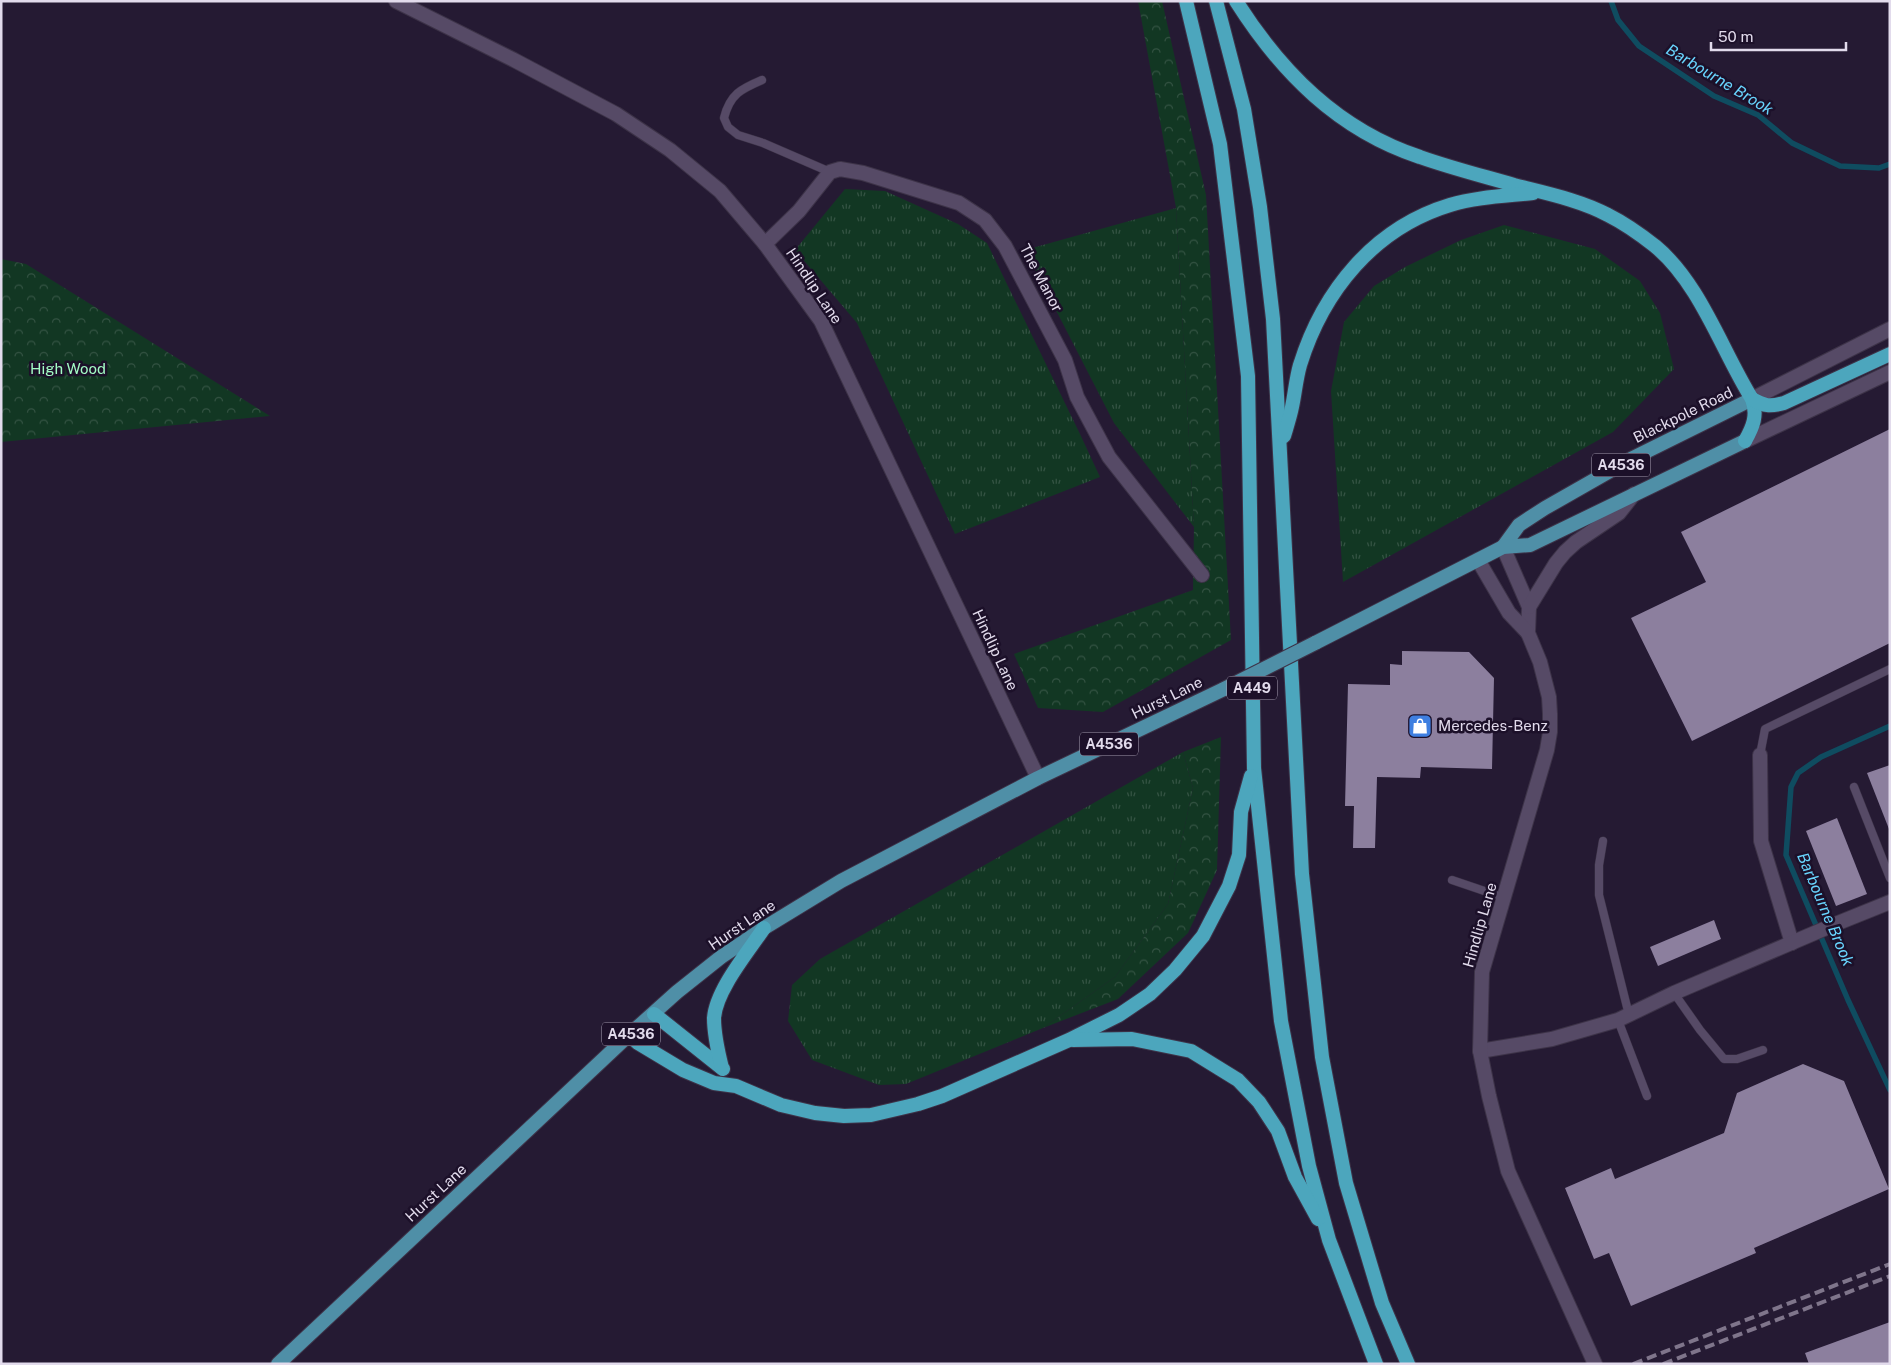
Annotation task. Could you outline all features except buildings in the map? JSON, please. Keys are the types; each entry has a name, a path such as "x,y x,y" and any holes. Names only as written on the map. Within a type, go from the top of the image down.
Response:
{"highway":[{"name":"A449","path":"1186,1 1220,144 1248,376 1254,768 1281,1021 1309,1166 1329,1240 1376,1364"},
{"name":"A449","path":"1216,1 1244,109 1260,207 1273,318 1302,874 1322,1057 1346,1183 1382,1303 1408,1364"},
{"path":"1236,1 1279,61 1309,92 1345,120 1380,140 1418,157 1541,192 1607,214 1656,247 1678,270 1697,297 1752,399 1755,407 1755,416 1753,427 1745,441"},
{"path":"1281,449 1292,408 1299,367 1309,340 1339,284 1361,258 1403,225 1419,216 1451,204 1541,192"},
{"path":"1752,399 1771,407 1784,404 1890,354"},
{"path":"629,1035 638,1043 683,1070 714,1083 736,1086 781,1105 815,1113 844,1116 871,1115 918,1104 942,1096 1069,1040 1120,1015 1150,994 1175,970 1203,936 1229,886 1239,855 1241,812 1254,768"},
{"path":"722,1068 715,1034 714,1017 718,1001 724,986 764,928"},
{"path":"654,1014 722,1068 736,1086"},
{"path":"1069,1040 1132,1039 1191,1051 1238,1080 1259,1102 1278,1132 1295,1177 1329,1240"}],"main road":[{"name":"Blackpole Road","path":"1503,547 1519,525 1544,508 1631,459 1752,399"},
{"name":"Blackpole Road","path":"1315,643 1503,547 1530,545 1745,441"},
{"name":"Hurst Lane","path":"278,1364 629,1035 721,957 841,881 1038,778 1315,643"}],"street":[{"name":"Hindlip Lane","path":"396,1 616,114 670,150 720,191 766,244 821,321 1038,778"},
{"name":"The Manor","path":"830,172 840,169 863,173 959,203 985,220 1006,246 1065,360 1078,397 1109,457 1202,575"},
{"path":"766,244 799,211 830,172"},
{"name":"Blackpole Road","path":"1752,399 1890,328"},
{"name":"Blackpole Road","path":"1745,441 1890,372"},
{"path":"1529,607 1556,563 1565,552 1576,542 1619,513 1634,494"},
{"name":"Hindlip Lane","path":"1503,547 1529,607 1528,633 1549,697 1550,732 1547,750 1482,972 1480,1051 1508,1171 1595,1364"},
{"name":"Hindlip Lane","path":"1478,560 1509,612 1528,633"},
{"path":"1760,755 1761,841 1792,943"},
{"path":"1480,1051 1552,1039 1623,1017 1674,993 1890,902"}],"lane":[{"path":"762,80 741,89 731,100 724,118 728,127 738,135 763,143 830,172"},
{"path":"1760,755 1765,729 1890,668"},
{"path":"1854,787 1890,878"},
{"path":"1603,841 1599,865 1599,895 1623,1017 1647,1096"},
{"path":"1452,880 1505,898"},
{"path":"1674,993 1724,1060 1737,1059 1763,1050"}],"green space":[{"path":"1138,1 1162,1 1206,195 1231,640 1103,712 1038,708 1014,654 1193,590 1194,527 1176,208"},
{"path":"845,189 885,191 958,224 987,243 1100,477 955,534 857,323 795,250"},
{"path":"1176,208 1194,527 1114,423 1025,250"},
{"path":"1504,225 1595,249 1640,281 1660,313 1674,369 1613,432 1343,582 1331,391 1344,322 1374,286 1405,267 1461,240"},
{"name":"High Wood","path":"1,259 26,264 270,416 1,442"},
{"path":"1221,737 1217,870 1188,933 1118,999 1043,1028 1115,977 1168,904 1193,788 1183,752"},
{"path":"1183,752 1193,788 1168,904 1115,977 1043,1028 906,1084 879,1085 812,1060 788,1021 792,985 820,959"}],"waterway":[{"name":"Barbourne Brook","path":"1611,1 1618,20 1639,46 1714,96 1758,115 1792,143 1840,166 1879,168 1890,164"},
{"name":"Barbourne Brook","path":"1890,726 1821,757 1798,773 1791,787 1786,855 1848,1000 1890,1090"}],"railway":[{"path":"1633,1364 1890,1264"},
{"path":"1663,1364 1890,1276"}],"place":[{"name":"Mercedes-Benz","path":"1420,726"}]}
